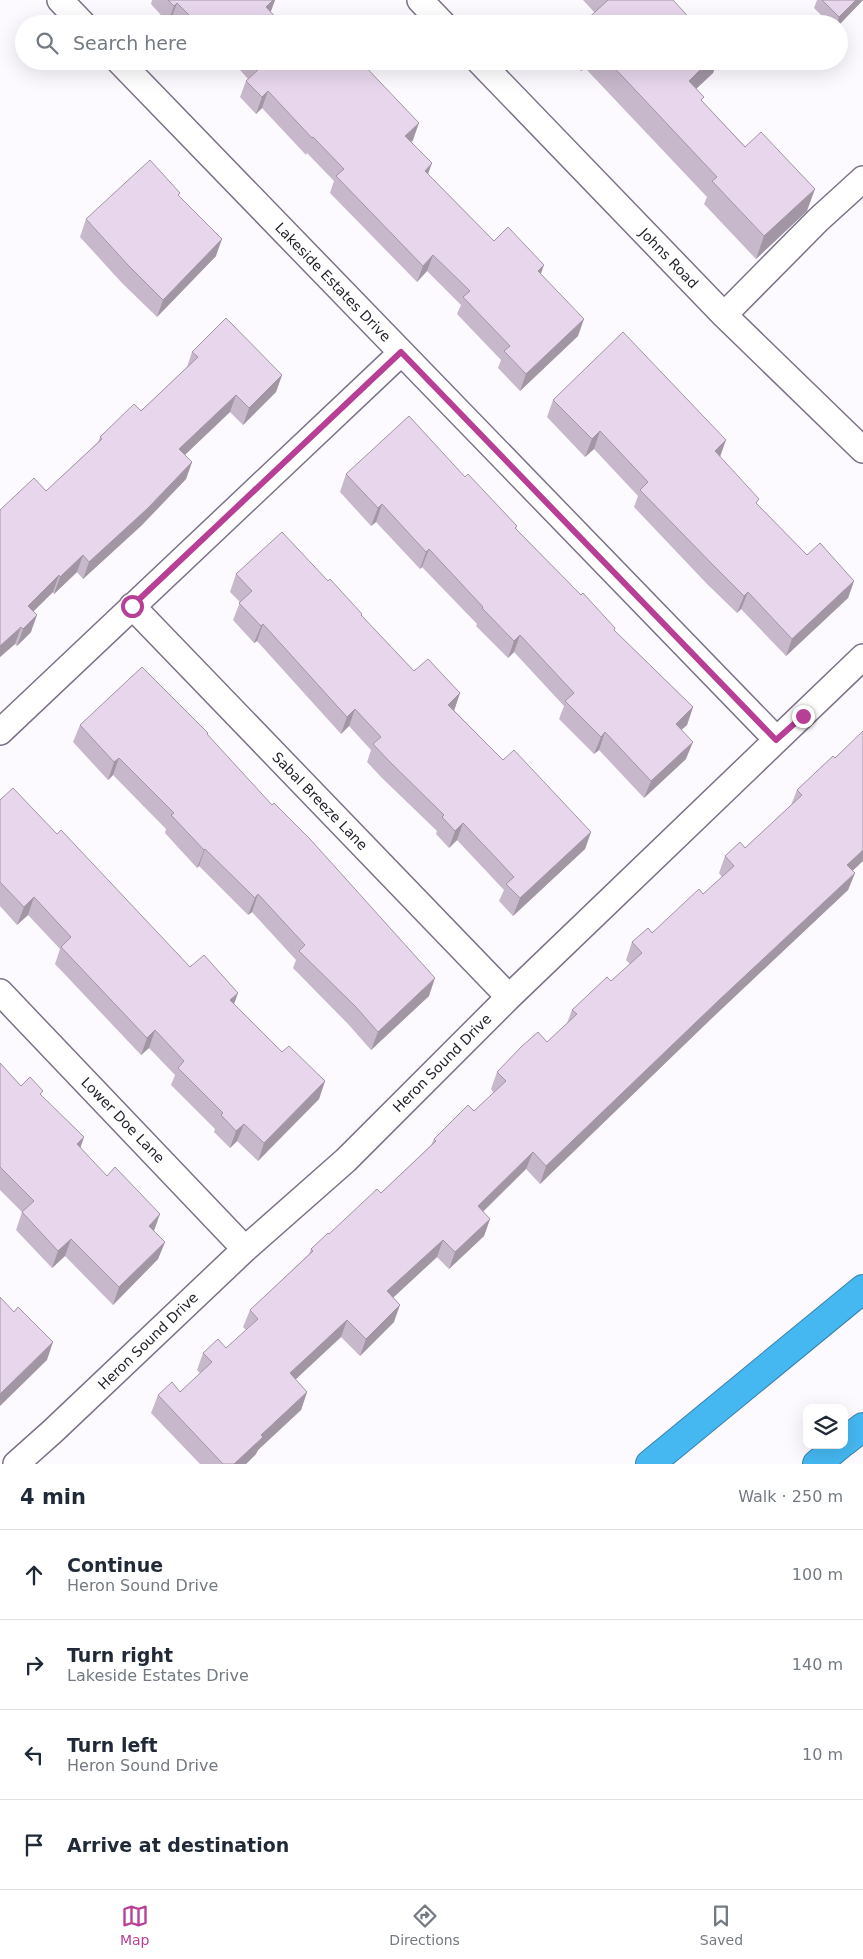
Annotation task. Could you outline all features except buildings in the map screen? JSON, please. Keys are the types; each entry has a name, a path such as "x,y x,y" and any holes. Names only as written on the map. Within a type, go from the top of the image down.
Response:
{"highway":[{"path":"650,1464 863,1289"},
{"path":"848,1439 863,1427"},
{"path":"817,1464 835,1449"}],"street":[{"path":"60,0 74,15"},
{"path":"420,0 434,15"},
{"name":"Lakeside Estates Drive","path":"128,70 776,740"},
{"name":"Johns Road","path":"488,70 724,314 863,450"},
{"path":"724,314 818,220 863,179"},
{"path":"0,732 401,352"},
{"name":"Sabal Breeze Lane","path":"132,606 508,997"},
{"name":"Heron Sound Drive","path":"16,1464 53,1432 245,1248 346,1160 508,997 863,657"},
{"name":"Lower Doe Lane","path":"0,992 245,1248"}],"route":[{"path":"132,606 401,352 776,740 803,716"}]}
